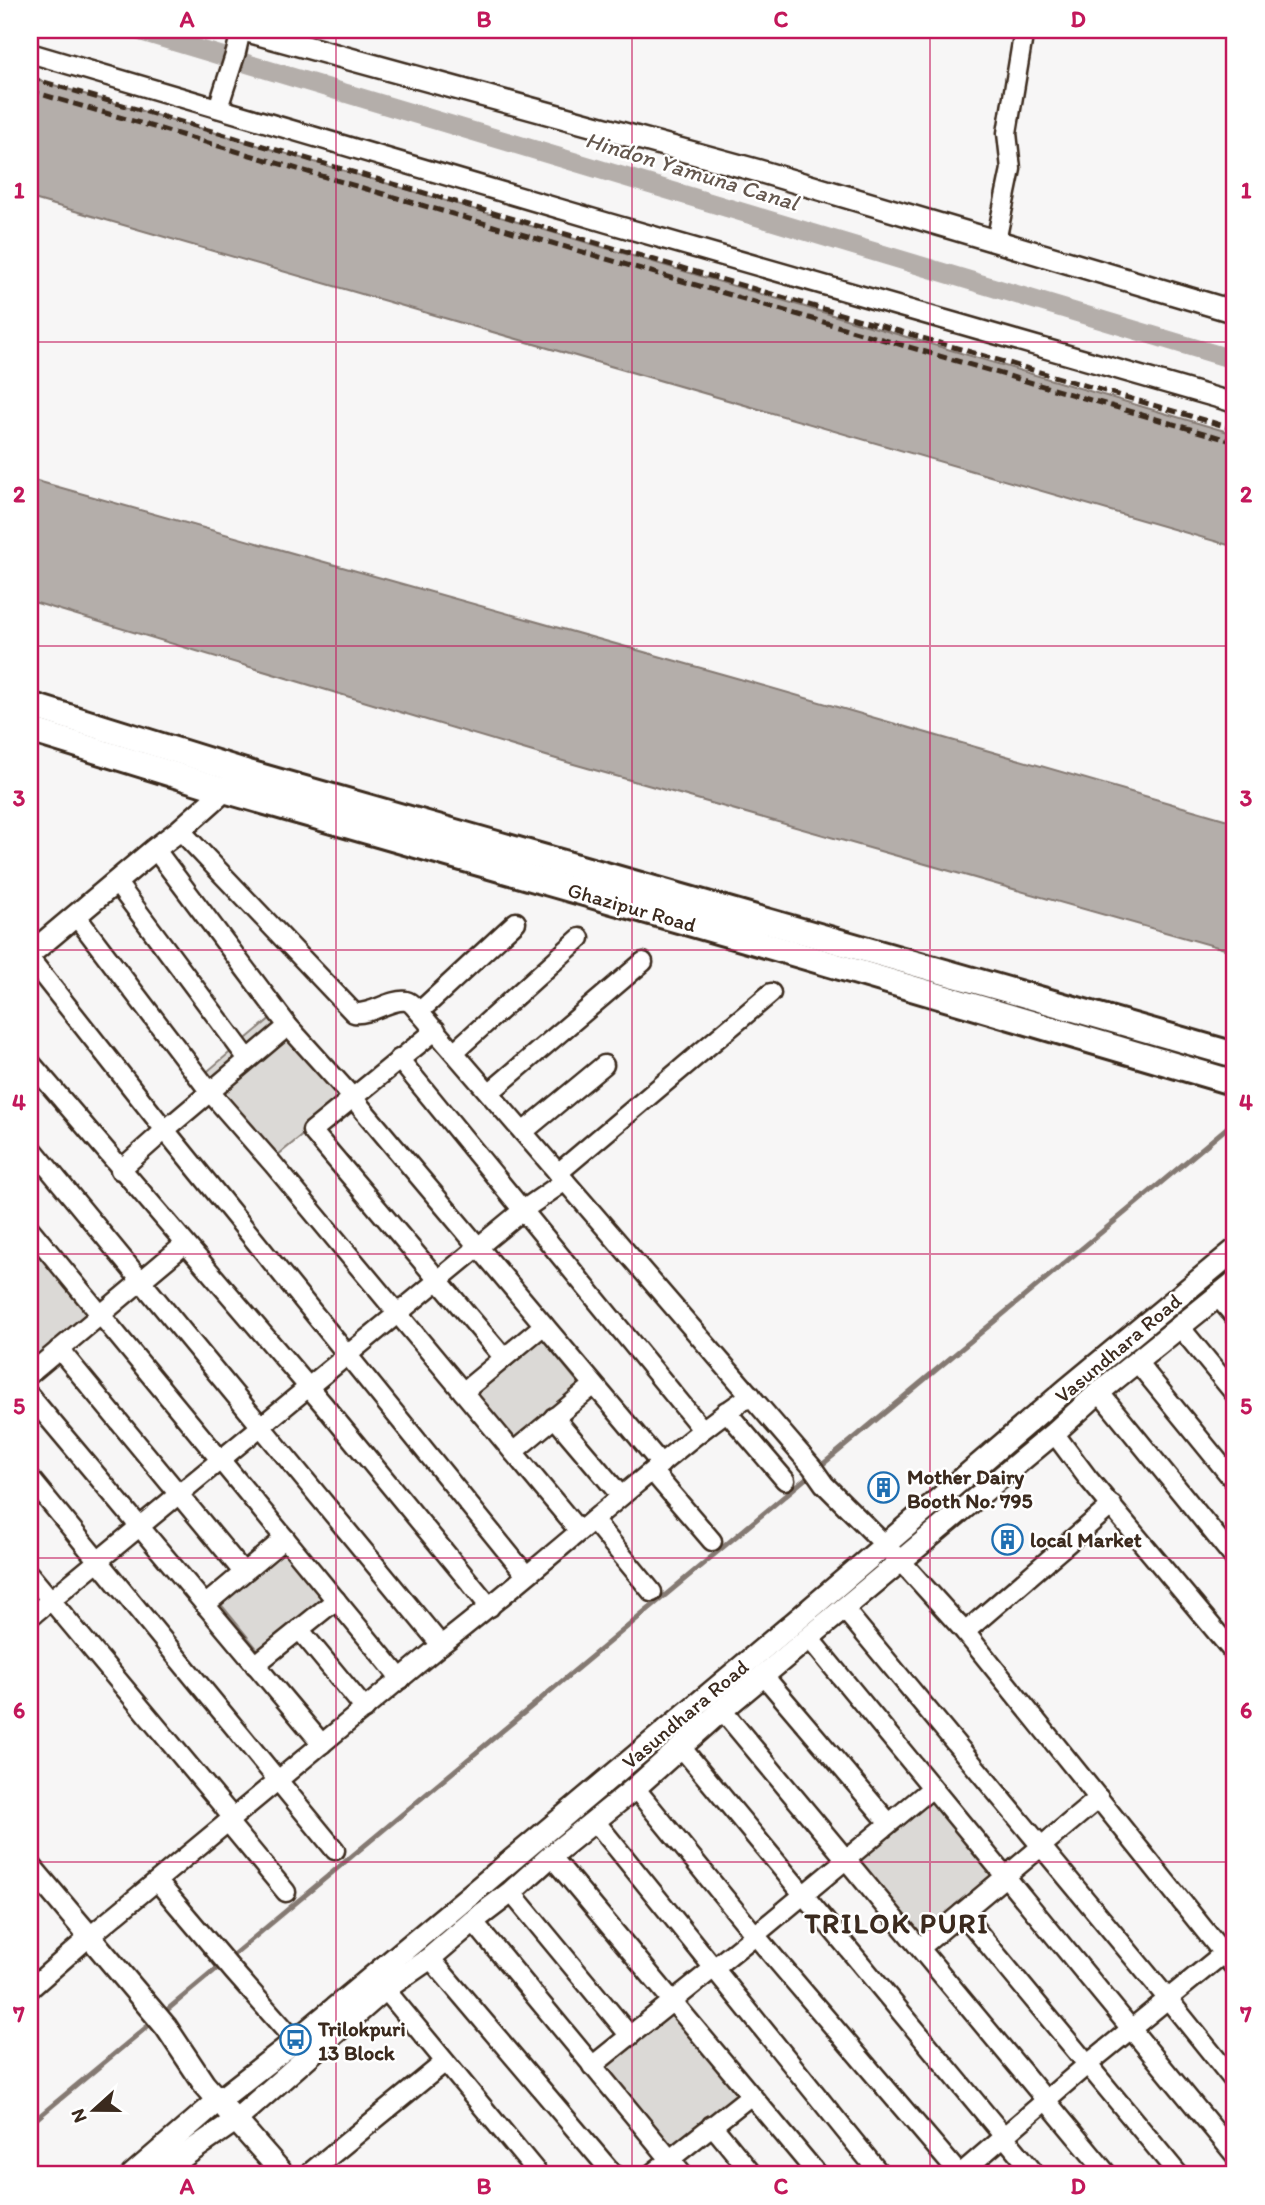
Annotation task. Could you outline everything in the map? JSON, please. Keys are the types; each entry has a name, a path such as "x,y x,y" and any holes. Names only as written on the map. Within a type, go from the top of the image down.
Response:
{"main road":[{"name":"Ghazipur Road","path":"30,705 245,772 1235,1055"},
{"name":"Ghazipur Road","path":"30,730 223,790 1235,1083"}],"street":[{"path":"218,108 242,30 759,171 1235,312"},
{"path":"996,241 1011,169 1007,133 1024,30"},
{"path":"30,53 1235,403"},
{"path":"245,772 30,957 165,1130 526,1574"},
{"path":"180,830 354,1013 363,1013 402,1001 410,1002 751,1395 824,1484 901,1561 965,1632 1099,1798 1232,1955 1168,1999 960,2175 755,1935 635,1788"},
{"path":"155,849 288,1026 353,1098 594,1385 712,1541"},
{"path":"116,882 248,1059"},
{"path":"76,916 210,1091 513,1452 652,1592"},
{"path":"419,1012 516,922"},
{"path":"454,1052 580,938"},
{"path":"489,1093 643,962"},
{"path":"30,1617 523,1210 771,993"},
{"path":"120,1170 288,1026"},
{"path":"436,1030 312,1131 504,1358"},
{"path":"400,1059 702,1429"},
{"path":"30,1062 490,1607"},
{"path":"523,1132 604,1065"},
{"path":"30,1146 441,1645"},
{"path":"30,1229 401,1679"},
{"path":"30,1374 185,1244"},
{"name":"Vasundhara Road","path":"170,2172 236,2120 302,2048 1066,1390 1235,1250"},
{"name":"Vasundhara Road","path":"132,2175 219,2100 302,2048 430,1958 635,1788 722,1710 1054,1433 1099,1392 1235,1282"},
{"path":"1218,1297 1235,1317"},
{"path":"463,1392 544,1325"},
{"path":"1180,1327 1235,1394"},
{"path":"59,1349 243,1572"},
{"path":"1137,1362 1235,1482"},
{"path":"513,1452 594,1385"},
{"path":"1099,1392 1235,1559"},
{"path":"30,1989 89,1937 702,1429 751,1395"},
{"path":"30,1396 322,1744"},
{"path":"726,1412 785,1480"},
{"path":"554,1418 621,1496"},
{"path":"1054,1433 1087,1477 1235,1654"},
{"path":"30,1478 335,1850"},
{"path":"965,1632 1112,1506"},
{"path":"205,1605 285,1538"},
{"path":"30,1575 286,1892"},
{"path":"255,1665 336,1600"},
{"path":"844,1609 1235,2082"},
{"path":"299,1629 365,1709"},
{"path":"809,1637 1235,2155"},
{"path":"764,1676 889,1823"},
{"path":"722,1710 1108,2175"},
{"path":"681,1747 1035,2175"},
{"path":"592,2066 932,1788"},
{"path":"920,1948 1099,1798"},
{"path":"595,1821 881,2175"},
{"path":"551,1856 818,2175"},
{"path":"30,1866 166,2027 204,2084 284,2175"},
{"path":"157,1881 302,2048"},
{"path":"511,1892 630,2036"},
{"path":"962,1913 1179,2175"},
{"path":"472,1921 683,2175"},
{"path":"430,1958 614,2175"},
{"path":"385,1989 539,2175"},
{"path":"307,2175 445,2062"},
{"path":"650,2175 750,2096"},
{"path":"712,2126 753,2175"}],"shaded area":[{"path":"30,78 1235,434 1235,547 30,198"},
{"path":"30,479 1235,822 1235,952 563,761 30,601"},
{"path":"278,1012 348,1098 273,1159 203,1075"},
{"path":"30,1228 98,1311 30,1366"},
{"path":"540,1336 580,1385 511,1441 471,1392"},
{"path":"287,1546 327,1595 259,1651 219,1602"},
{"path":"927,1794 997,1880 922,1942 853,1858"},
{"path":"675,2004 745,2090 670,2151 600,2067"}],"waterway":[{"name":"Hindon Yamuna Canal","path":"135,30 1235,360"},
{"path":"161,2015 1235,1121"},
{"path":"30,2124 154,2021"}],"railway":[{"path":"30,78 1235,429"},
{"path":"30,91 1235,442"}],"place":[{"name":"Mother Dairy Booth No. 795","path":"884,1488"},
{"name":"local Market","path":"1007,1539"},
{"name":"Trilokpuri 13 Block","path":"295,2040"}],"district":[{"name":"TRILOK PURI","path":"897,1923"}]}
